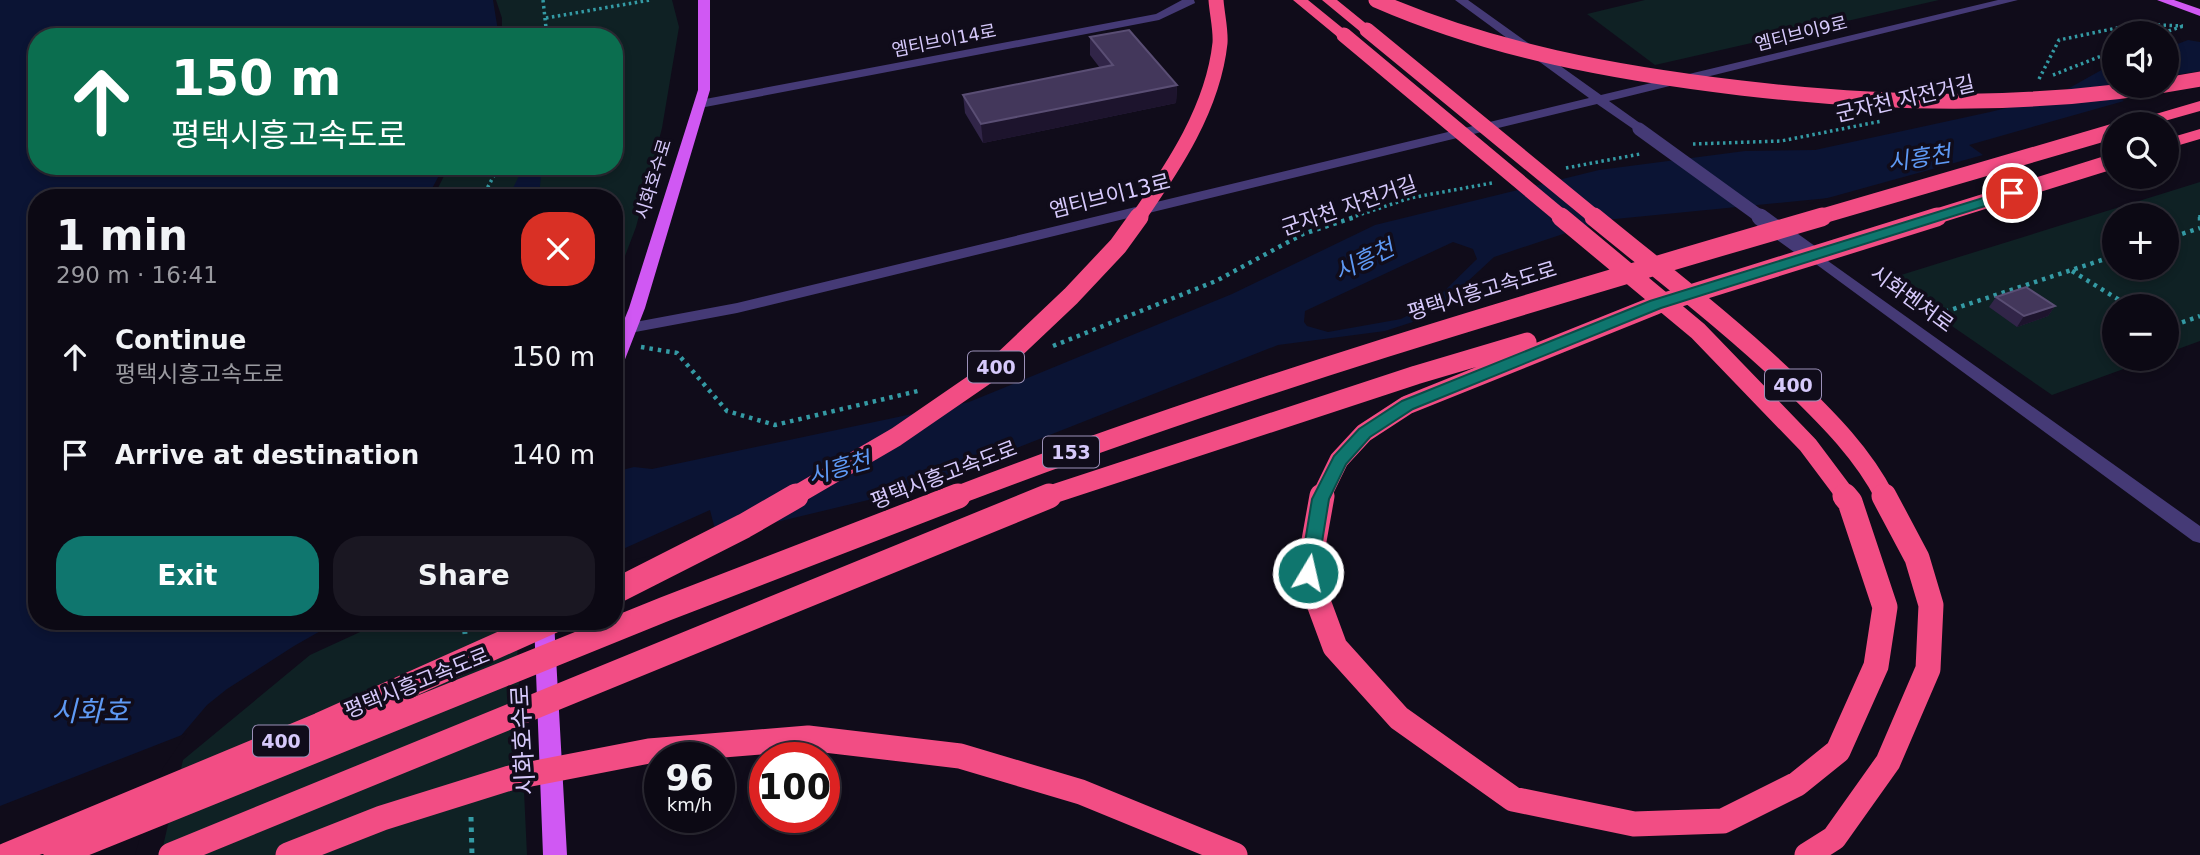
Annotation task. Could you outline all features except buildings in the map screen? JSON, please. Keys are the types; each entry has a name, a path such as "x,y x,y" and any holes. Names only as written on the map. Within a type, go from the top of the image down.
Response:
{"highway":[{"name":"400","path":"623,587 744,526 896,437 992,371 1071,296 1118,246 1165,179 1206,100 1220,43 1216,0"},
{"path":"1300,0 1698,331 1808,445 1850,502 1885,607 1876,666 1838,751 1797,784 1723,821 1634,824 1513,799 1399,719 1335,647 1308,573 1320,499 1339,460 1364,433 1407,405 1656,304"},
{"name":"400","path":"1329,0 1762,355 1832,423 1874,476 1917,558 1931,605 1928,668 1888,762 1834,838 1807,855"},
{"path":"1377,0 1494,44 1629,74 1761,91 1852,99 1994,103 2095,98 2200,79"},
{"path":"2179,112 2200,106"},
{"path":"2179,140 2200,134"},
{"name":"평택시흥고속도로","path":"623,626 1084,447 1479,317 2102,135"},
{"name":"153","path":"171,855 1070,487 1416,375 1656,304 2102,165"},
{"name":"400","path":"7,855 320,725 532,630"},
{"name":"평택시흥고속도로","path":"56,855 612,630"},
{"path":"288,855 382,818 510,778 649,751 808,738 960,756 1082,792 1235,855"}],"main road":[{"name":"시화호수로","path":"623,345 704,90 704,0"},
{"path":"2163,0 2181,3 2200,13"},
{"name":"시화호수로","path":"544,630 555,855"}],"street":[{"name":"엠티브이14로","path":"700,104 1159,17 1179,10 1189,3 1188,0"},
{"name":"시화벤처로","path":"1461,0 2200,536"},
{"name":"엠티브이9로","path":"1599,100 2012,0"},
{"name":"엠티브이13로","path":"630,328 737,308 1599,100"}],"path":[{"path":"542,0 546,28"},
{"path":"545,18 649,0"},
{"path":"2038,82 2059,40 2102,29"},
{"path":"2029,85 2102,56"},
{"name":"군자천 자전거길","path":"1692,145 1781,141 1888,120"},
{"path":"1561,169 1641,154"},
{"name":"군자천 자전거길","path":"1052,346 1216,281 1303,234 1410,198 1492,183"},
{"path":"2179,234 2200,225 2200,215"},
{"path":"1909,324 2102,260"},
{"path":"2071,270 2110,294"},
{"path":"2179,323 2200,316"},
{"path":"635,346 677,354 727,411 775,425 934,386"}],"shaded area":[{"path":"496,0 672,0 679,27 662,128 636,227 623,261 623,189 438,189 444,175 623,175 623,28 502,28"},
{"path":"1645,0 1939,0 1655,65 1587,14"},
{"path":"2200,182 2200,341 2179,349 2179,294 2102,294 2102,371 2118,371 2052,395 1885,280 2102,212 2102,280 2179,280 2179,203 2132,203"},
{"path":"364,630 516,630 527,855 161,855 183,760 310,655"}],"water":[{"name":"시화호","path":"0,0 493,0 498,28 28,28 28,175 439,175 432,189 28,189 28,630 322,630 227,689 207,705 179,738 0,855"},
{"path":"2188,40 2200,42 2200,76 2179,88 2179,43"},
{"name":"시흥천","path":"2102,70 2102,98 2161,98 2136,112 2102,112 2102,128 1920,189 1605,220 1494,257 1452,296 1422,319 1385,331 1278,345 910,490 623,559 623,470 634,467 652,469 969,402 1232,294 1375,225 1599,170 1745,151 1815,150 2055,96","holes":["1453,242 1473,249 1477,259 1432,303 1401,319 1328,332 1307,326 1304,322 1305,311"]},
{"path":"520,175 541,175 540,189 512,189"}],"pier":[{"path":"2200,71 2200,80 2179,97 2179,74"},
{"path":"2119,98 2178,98 2160,112 2102,112 2102,128 1921,193 1806,204 1983,155 1969,145 2124,101"},
{"path":"710,510 718,541 623,562 623,549"},
{"path":"187,733 163,768 153,791 135,855 0,855 0,806"}],"route":[{"path":"1308,573 1320,499 1339,460 1364,433 1407,405 1656,304 2012,193"}]}
